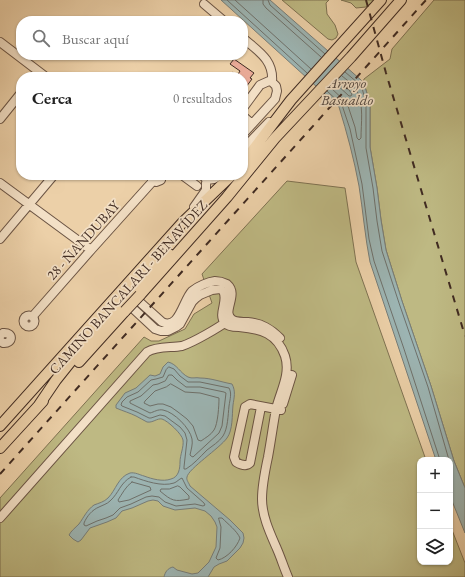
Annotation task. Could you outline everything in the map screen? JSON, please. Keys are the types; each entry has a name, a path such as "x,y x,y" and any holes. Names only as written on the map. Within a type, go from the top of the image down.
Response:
{"main road":[{"path":"248,156 291,100 381,0"},
{"name":"CAMINO BANCALARI - BENAVÍDEZ","path":"248,168 351,58 401,0"},
{"name":"CAMINO BANCALARI - BENAVÍDEZ","path":"3,422 183,222 227,180"},
{"path":"3,422 21,408 76,351 130,300 179,236 230,184 236,180"},
{"name":"CAMINO BANCALARI - BENAVÍDEZ","path":"0,448 39,406 130,300 207,220 237,180"},
{"path":"39,406 56,380 88,340"}],"street":[{"path":"204,4 218,16"},
{"path":"0,42 16,54"},
{"path":"248,43 267,60 273,74 272,82"},
{"path":"24,60 39,72"},
{"path":"248,101 264,82 272,82 276,86 277,91 274,99 248,128"},
{"path":"0,119 16,99"},
{"path":"248,144 291,100"},
{"path":"248,120 252,124"},
{"path":"0,239 50,180"},
{"name":"28 - ÑANDUBAY","path":"33,316 150,180"},
{"path":"189,180 197,186"},
{"path":"183,222 206,190 205,180"},
{"path":"0,183 90,250"},
{"path":"130,300 162,322 169,324 175,321 189,295 194,290 220,289 226,297 223,319 228,321 231,327 254,328 262,331 272,337 280,346 285,358 287,371 263,484 262,499 270,533 288,577"},
{"path":"0,518 147,352 153,349 184,345 228,321"},
{"path":"261,407 250,463 248,465 244,465 236,462 234,457 243,410 250,404 279,410"}],"shaded area":[{"path":"282,0 329,0 326,3 327,14 335,25 338,34 336,38 332,40 328,39"},
{"path":"341,0 375,0 366,7 356,8 351,3"},
{"path":"434,0 465,0 465,488 454,461 386,250 381,220 370,147 370,103 363,84 364,79 390,59 392,49"},
{"path":"287,181 345,188 356,262 425,457 417,457 417,565 453,565 453,533 465,563 465,577 0,577 0,498 144,337 151,341 159,341 185,329 194,314 212,303 202,274"}],"water":[{"name":"Arroyo Basualdo","path":"221,0 270,0 361,80 365,87 370,103 370,147 386,250 453,457 435,457 370,262 357,176 339,107 248,24 248,16 239,16"},
{"path":"168,362 188,377 232,384 234,389 232,422 229,435 189,473 187,478 190,486 243,533 243,543 240,548 227,561 214,567 208,577 164,577 167,570 173,567 177,570 192,574 198,573 209,562 216,547 217,527 211,516 205,511 195,508 175,510 163,506 158,501 153,500 122,511 116,518 90,528 78,542 69,535 79,524 89,509 108,498 126,475 134,473 161,480 168,480 176,476 179,469 183,443 182,437 177,431 168,422 162,419 147,422 116,408 116,405 125,393 136,388 150,375 155,376 160,374 163,367"},
{"name":"Arroyo Basualdo","path":"453,458 465,488 465,533 453,503"}],"building":[{"path":"233,60 235,60 254,73 248,84 248,72 239,72 230,64"}],"railway":[{"path":"366,0 386,73 465,336"},
{"path":"0,474 426,0"}]}
